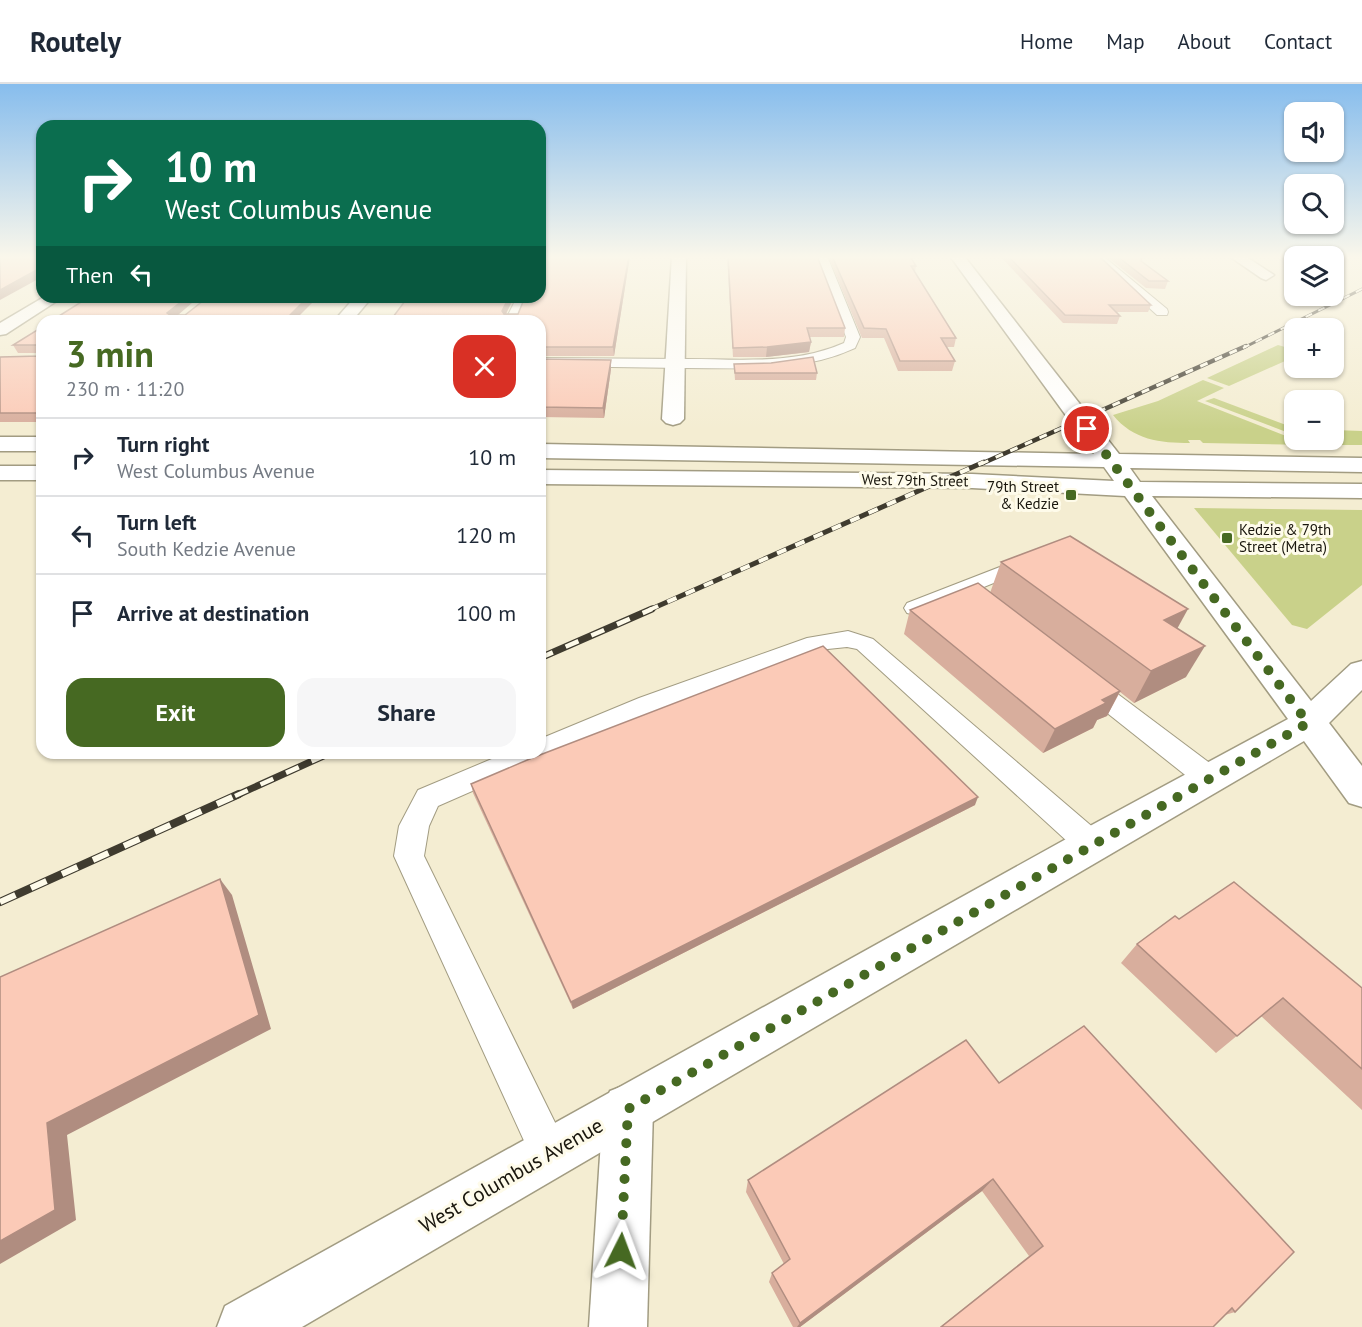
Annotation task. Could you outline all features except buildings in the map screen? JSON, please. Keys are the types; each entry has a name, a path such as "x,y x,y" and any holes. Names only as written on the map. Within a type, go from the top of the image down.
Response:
{"main road":[{"path":"0,330 27,314"},
{"path":"673,419 677,314"},
{"path":"1001,314 1362,793"},
{"path":"0,444 36,444"},
{"name":"West 79th Street","path":"546,451 1362,465"},
{"path":"0,473 36,473"},
{"name":"West 79th Street","path":"546,477 972,481 1132,489 1362,491"},
{"name":"West Columbus Avenue","path":"246,1327 1091,844 1308,723 1362,672"},
{"path":"618,1327 628,1109"}],"lane":[{"path":"546,362 783,362 817,357 850,345 853,337 844,314"},
{"path":"915,608 1047,555"},
{"path":"963,588 1011,624"},
{"path":"546,747 648,704 815,642 848,639 865,644 1091,844"},
{"path":"1067,668 1209,778"},
{"path":"519,759 428,798 414,826 409,856 550,1153"}],"green space":[{"path":"1278,345 1284,347 1284,361 1229,386 1207,378"},
{"path":"1203,380 1224,388 1197,401 1284,435 1284,445 1203,443 1200,440 1188,440 1190,443 1158,441 1129,430 1113,415 1158,401"},
{"path":"1214,398 1284,424 1284,431 1205,401"},
{"path":"1344,430 1362,431 1362,445 1344,445"},
{"path":"1194,508 1362,510 1362,585 1307,629 1292,625"}],"railway":[{"path":"1243,348 1312,314"},
{"path":"981,464 1246,346"},
{"path":"649,610 984,462"},
{"path":"546,655 652,609"},
{"path":"235,796 317,759"},
{"path":"0,902 239,794"}],"place":[{"name":"79th Street & Kedzie","path":"1071,495"},
{"name":"Kedzie & 79th Street (Metra)","path":"1227,538"}],"route":[{"path":"621,1251 628,1109 1091,844 1308,723 1087,429"}]}
